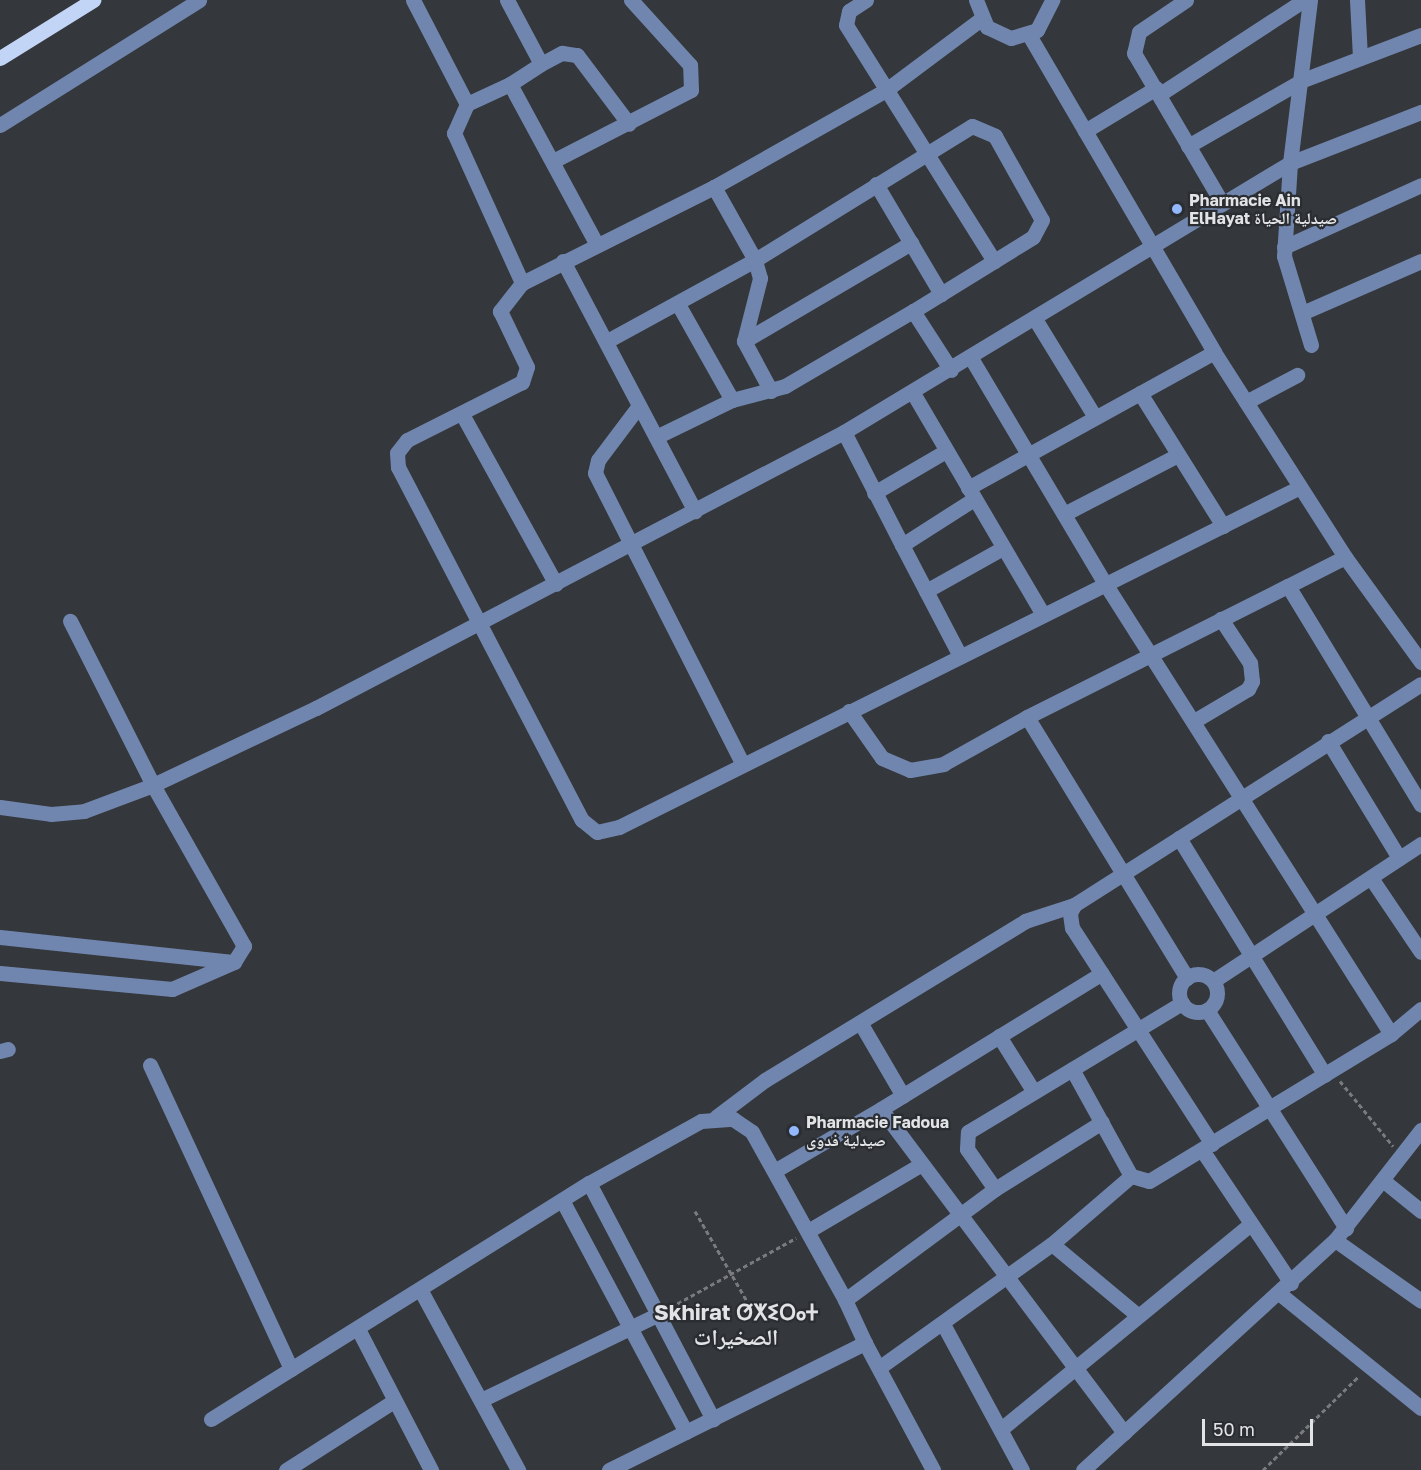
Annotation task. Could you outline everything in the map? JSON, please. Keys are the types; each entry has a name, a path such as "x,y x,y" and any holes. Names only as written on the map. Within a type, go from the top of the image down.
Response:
{"main road":[{"path":"0,58 93,0"}],"street":[{"path":"0,125 199,0"},
{"path":"413,0 467,104"},
{"path":"507,0 541,64"},
{"path":"553,161 685,98 694,80 690,65 631,0"},
{"path":"866,0 849,11 846,25 994,261"},
{"path":"976,0 981,19 1002,36 1029,35 1044,24 1052,0"},
{"path":"1085,131 1158,91 1304,0"},
{"path":"1310,0 1303,80 1290,163 1284,247 1311,345"},
{"path":"1357,0 1360,58"},
{"path":"1178,2 1133,41 1134,53 1222,203"},
{"path":"981,19 886,90 714,187 522,283 500,311 526,376 462,414 407,440 396,460 590,830 619,827 742,763 1106,585 1300,487"},
{"path":"1029,35 1214,352 1346,557 1421,662"},
{"path":"1188,146 1303,80 1421,35"},
{"path":"522,283 456,146 456,121 467,104 510,84 562,53 577,55 629,124"},
{"path":"510,84 597,245"},
{"path":"0,807 71,813 153,785 480,624 629,543 844,432 913,393 1290,163 1421,112"},
{"path":"607,341 679,306 972,126 995,136 1042,220 1033,237 913,311 771,391 732,400 656,437"},
{"path":"876,184 941,294"},
{"path":"1284,247 1421,185"},
{"path":"714,187 755,260 760,278 744,341 771,391"},
{"path":"744,341 911,243"},
{"path":"563,261 607,341 638,407 694,511"},
{"path":"1302,313 1421,261"},
{"path":"679,306 732,400"},
{"path":"913,311 951,370"},
{"path":"1035,319 1095,417"},
{"path":"902,545 1028,453 1214,352"},
{"path":"971,358 1106,585 1242,797 1314,917 1391,1034"},
{"path":"1246,402 1297,375"},
{"path":"913,393 1043,615"},
{"path":"1140,393 1222,526"},
{"path":"638,407 596,466 629,543 742,763"},
{"path":"462,414 556,584"},
{"path":"844,432 960,656"},
{"path":"874,493 946,451"},
{"path":"1064,514 1178,455"},
{"path":"926,591 1003,548"},
{"path":"849,711 882,758 910,770 943,764 1150,653 1346,557"},
{"path":"1288,586 1421,805"},
{"path":"1194,721 1248,690 1252,681 1250,663 1221,619"},
{"path":"0,973 166,990 234,962 241,955 241,937 153,785 70,621"},
{"path":"210,1419 291,1369 359,1331 590,1183 716,1117 765,1080 861,1024 1025,921 1074,905 1366,716 1421,684"},
{"path":"1027,717 1187,978"},
{"path":"1328,741 1399,858"},
{"path":"1179,838 1329,1072"},
{"path":"1213,981 1314,917 1421,844"},
{"path":"1371,878 1421,952"},
{"path":"1074,905 1072,928 1138,1028 1251,1224 1291,1283"},
{"path":"0,937 234,962"},
{"path":"776,1170 903,1096 1102,973"},
{"path":"1206,975 1213,981 1217,997 1207,1010 1194,1011 1182,1003 1180,990 1187,978 1206,975"},
{"path":"995,1188 967,1149 966,1136 1034,1092 1182,1003"},
{"path":"880,1367 1052,1244 1131,1176 1158,1179 1391,1034 1421,1009"},
{"path":"1207,1010 1346,1228"},
{"path":"861,1024 903,1096"},
{"path":"999,1036 1034,1092"},
{"path":"150,1065 291,1369"},
{"path":"1072,1069 1131,1176"},
{"path":"881,1109 958,1219 1124,1433"},
{"path":"716,1117 745,1123 776,1170 933,1470"},
{"path":"845,1300 958,1219 995,1188 1102,1122"},
{"path":"1083,1470 1280,1294 1335,1240 1385,1182 1421,1130"},
{"path":"808,1231 920,1165"},
{"path":"1385,1182 1421,1211"},
{"path":"590,1183 713,1419"},
{"path":"562,1200 686,1432"},
{"path":"1001,1429 1136,1314 1251,1224"},
{"path":"1335,1240 1421,1301"},
{"path":"1052,1244 1136,1314"},
{"path":"421,1291 518,1470"},
{"path":"1280,1294 1421,1408"},
{"path":"481,1400 658,1314"},
{"path":"943,1324 1022,1470"},
{"path":"359,1331 431,1470"},
{"path":"609,1470 865,1343"},
{"path":"286,1470 394,1401"}],"path":[{"path":"1329,1072 1376,1130 1403,1155"},
{"path":"695,1211 751,1308"},
{"path":"658,1314 808,1231"},
{"path":"1263,1470 1369,1366"}],"place":[{"name":"Pharmacie Ain ElHayat صيدلية الحياة","path":"1177,209"},
{"name":"Pharmacie Fadoua صيدلية فدوى","path":"794,1131"}],"district":[{"name":"Skhirat ⵚⵅⵉⵔⴰⵜ الصخيرات","path":"736,1324"}]}
